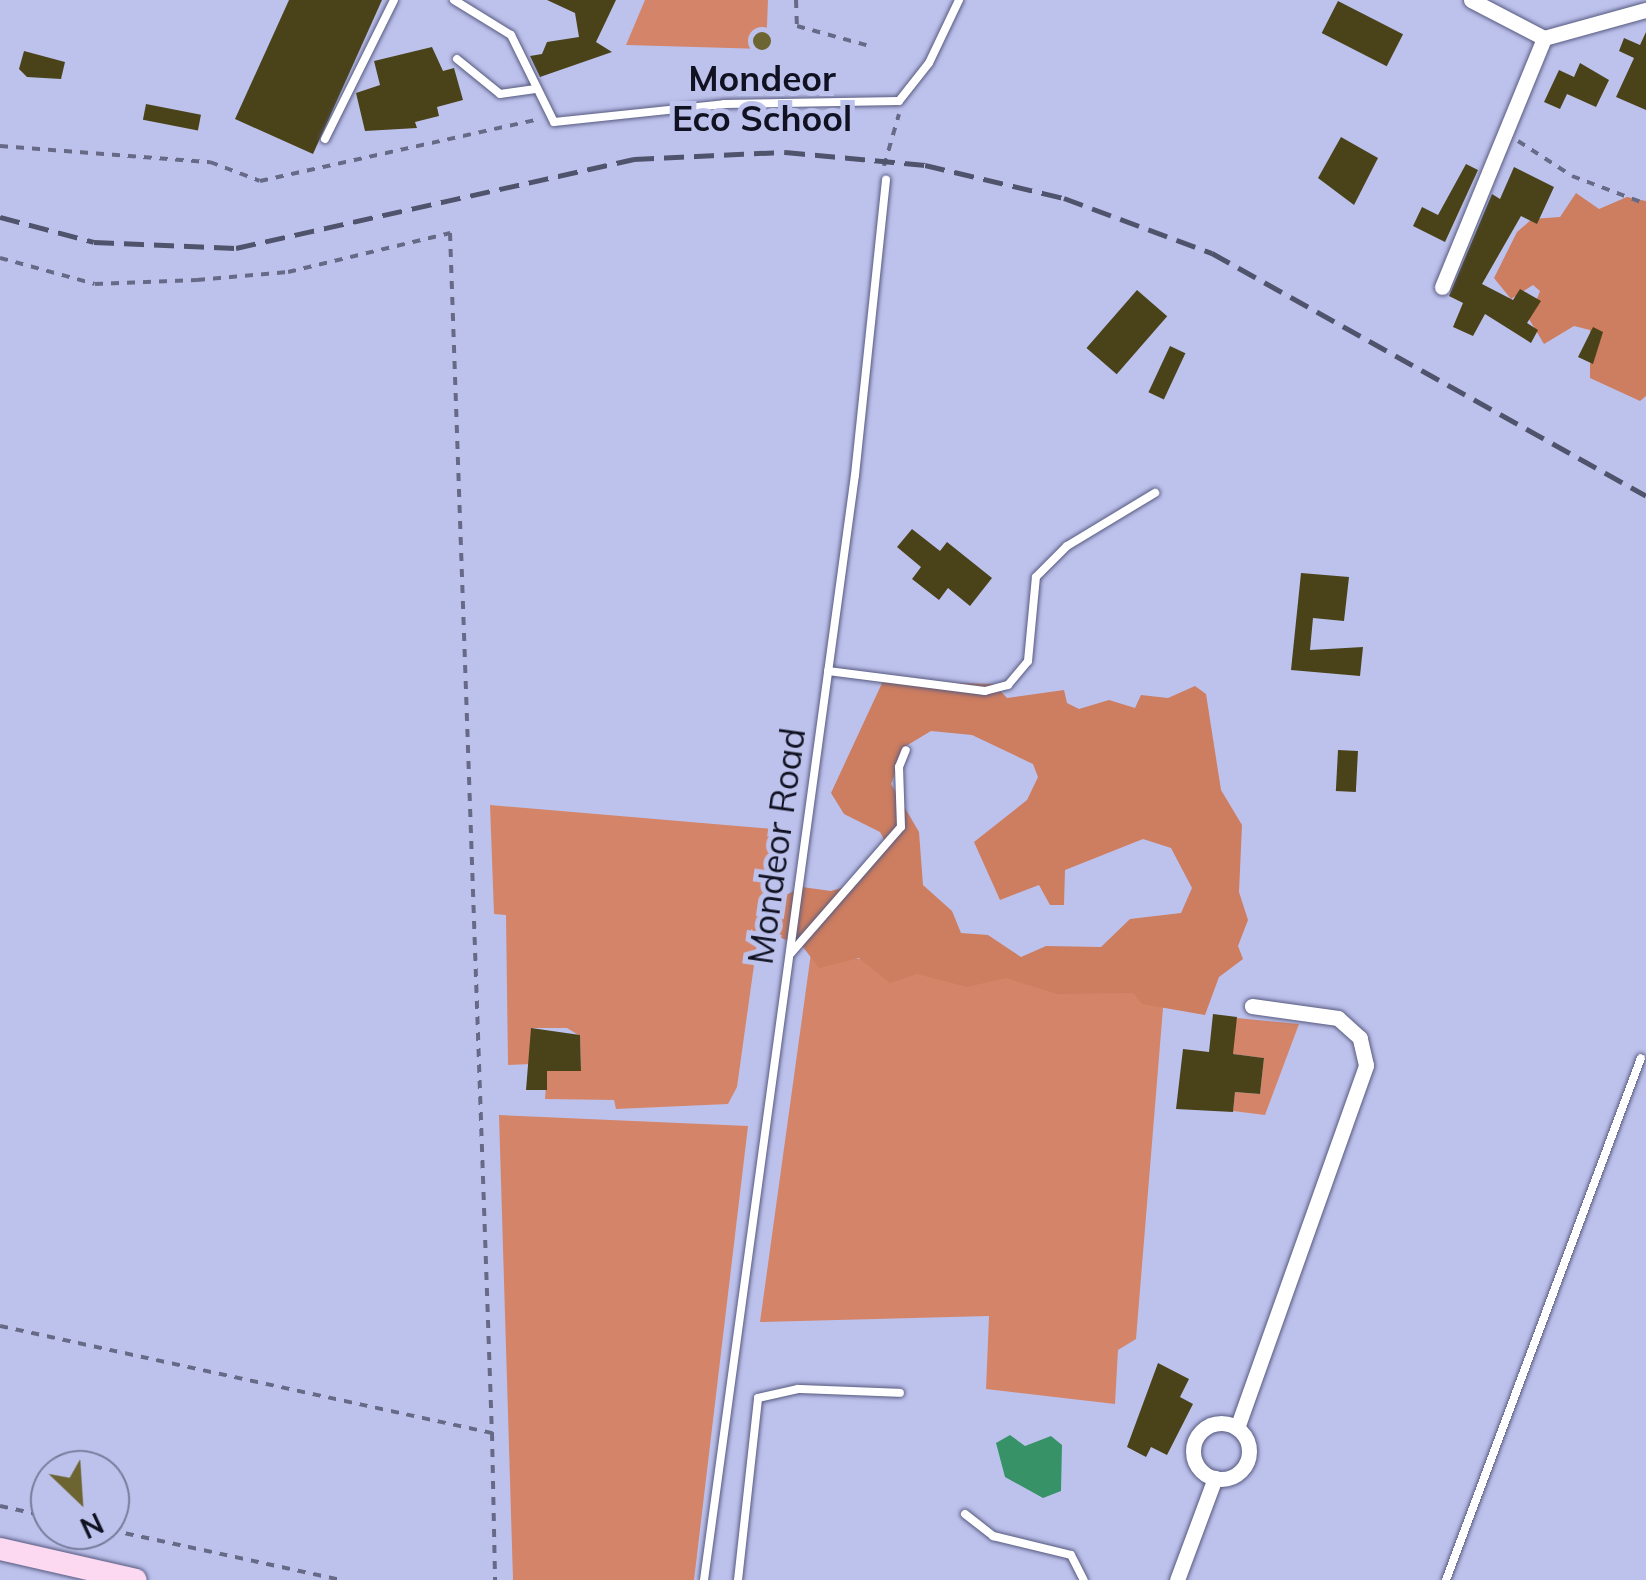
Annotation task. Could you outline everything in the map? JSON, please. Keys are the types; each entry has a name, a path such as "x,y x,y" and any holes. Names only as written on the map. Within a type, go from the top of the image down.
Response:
{"main road":[{"path":"0,1549 136,1580"}],"street":[{"path":"1471,0 1544,38 1646,10"},
{"path":"1442,287 1510,135 1544,38"},
{"path":"1237,1428 1366,1064 1360,1038 1338,1018 1252,1006"},
{"path":"1178,1580 1215,1478 1244,1467 1248,1442 1237,1428 1212,1425 1194,1443 1199,1468 1215,1478"}],"lane":[{"path":"326,139 394,0"},
{"path":"454,0 511,35 551,119 724,104 899,102 929,63 960,0"},
{"path":"456,59 500,94 534,90"},
{"name":"Mondeor Road","path":"704,1580 828,671 886,180"},
{"path":"828,671 986,691 1008,685 1028,661 1036,578 1067,546 1155,493"},
{"path":"791,953 901,826 899,766 906,750"},
{"path":"1446,1580 1641,1058"},
{"path":"738,1580 758,1398 798,1389 900,1394"},
{"path":"965,1514 993,1536 1071,1555 1084,1580"}],"path":[{"path":"796,0 797,26 866,45"},
{"path":"0,146 210,162 260,180 551,119"},
{"path":"886,180 882,160 896,120"},
{"path":"1510,135 1536,158 1646,204"},
{"path":"0,258 96,284 197,280 288,272 450,233 495,1580"},
{"path":"0,1326 492,1433"},
{"path":"0,1506 30,1513"},
{"path":"130,1534 341,1580"}],"shaded area":[{"path":"645,0 768,0 766,49 626,45"},
{"path":"1576,193 1599,209 1627,197 1646,201 1646,396 1640,401 1590,378 1590,330 1574,326 1544,344 1529,319 1540,291 1533,285 1511,299 1494,278 1517,232 1532,219 1560,217"},
{"path":"883,681 994,684 1007,698 1064,690 1067,703 1079,709 1109,700 1135,708 1141,695 1168,698 1195,686 1206,694 1221,790 1242,825 1239,892 1248,920 1238,946 1243,959 1219,977 1205,1015 1142,1004 1133,993 1057,994 1006,978 967,987 917,974 890,983 859,958 819,968 803,947 779,937 772,926 778,899 802,887 831,891 858,883 888,847 880,832 844,814 831,793","holes":["931,731 972,735 1033,764 1038,777 1027,800 974,842 1000,900 1039,885 1050,905 1064,905 1065,870 1143,839 1171,848 1192,888 1181,913 1130,919 1101,947 1046,946 1021,957 988,935 961,933 952,911 923,885 919,832 891,784 906,746"]},
{"path":"490,805 773,829 737,1087 728,1104 616,1109 614,1100 545,1099 547,1071 581,1071 580,1036 567,1028 532,1028 531,1064 508,1065 506,915 494,914"},
{"path":"811,953 1164,996 1136,1339 1118,1350 1115,1404 986,1389 989,1316 760,1322"},
{"path":"1237,1018 1299,1024 1265,1115 1233,1111 1235,1092 1260,1094 1264,1058 1225,1053"},
{"path":"499,1115 748,1126 694,1580 513,1580"},
{"path":"1010,1435 1025,1446 1051,1436 1062,1445 1061,1491 1043,1498 1005,1477 996,1443"}],"building":[{"path":"289,0 382,0 313,154 235,119"},
{"path":"547,0 616,0 596,42 612,52 540,77 530,56 542,54 547,42 579,37 575,13"},
{"path":"1338,1 1403,34 1387,66 1322,33"},
{"path":"1646,32 1646,110 1616,97 1634,58 1619,51 1624,38 1640,45"},
{"path":"432,47 443,71 454,68 463,100 437,107 439,116 415,122 417,128 365,131 356,93 380,85 374,61"},
{"path":"24,51 65,62 61,79 27,77 19,69"},
{"path":"1580,63 1609,80 1596,107 1567,94 1560,109 1544,102 1559,70 1574,77"},
{"path":"146,104 201,115 198,130 143,120"},
{"path":"1341,137 1378,158 1354,205 1318,178"},
{"path":"1466,164 1478,170 1445,242 1413,226 1422,207 1438,215"},
{"path":"1514,167 1554,187 1537,224 1521,216 1482,284 1513,300 1520,289 1541,301 1527,323 1538,330 1531,343 1485,314 1473,336 1453,327 1463,303 1449,296 1492,194 1500,199"},
{"path":"1137,290 1167,316 1117,374 1086,348"},
{"path":"1593,327 1603,332 1593,364 1578,357"},
{"path":"1170,346 1185,353 1164,399 1148,392"},
{"path":"912,529 940,551 947,542 992,578 970,606 948,588 939,600 912,579 921,567 897,547"},
{"path":"1301,573 1349,577 1344,621 1313,618 1310,650 1363,647 1360,676 1291,670"},
{"path":"1338,750 1358,751 1356,792 1336,791"},
{"path":"1213,1014 1237,1017 1233,1054 1264,1058 1260,1094 1235,1092 1233,1112 1176,1109 1183,1049 1209,1052"},
{"path":"531,1028 580,1035 581,1071 547,1071 547,1090 526,1090"},
{"path":"1158,1363 1189,1379 1180,1397 1193,1404 1167,1455 1151,1447 1146,1457 1127,1447"}],"railway":[{"path":"0,217 94,242 236,248 634,159 785,152 925,165 1064,198 1212,253 1646,496"}],"place":[{"name":"Mondeor Eco School","path":"762,41"}]}
